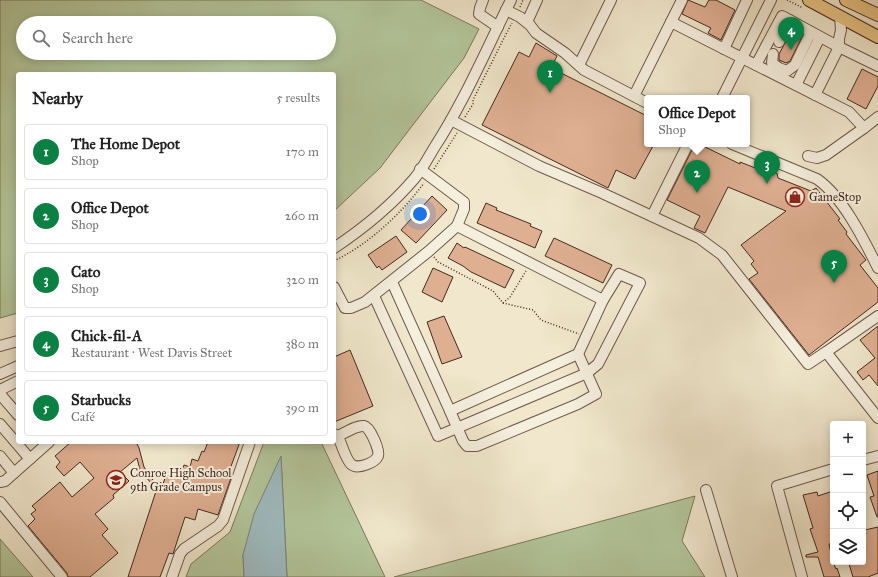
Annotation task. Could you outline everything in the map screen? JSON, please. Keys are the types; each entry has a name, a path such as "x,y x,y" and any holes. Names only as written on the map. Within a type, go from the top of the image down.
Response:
{"main road":[{"path":"809,0 878,37"},
{"path":"846,0 878,14"}],"street":[{"path":"483,0 479,14 498,26"},
{"path":"336,247 383,211 415,178 451,120 510,0"},
{"path":"526,22 537,0"},
{"path":"634,96 682,0"},
{"path":"724,49 747,0"},
{"path":"724,95 771,0"},
{"path":"579,65 609,1"},
{"path":"506,10 520,17 536,33 565,53 584,70 644,101"},
{"path":"815,95 839,47 841,30 840,16"},
{"path":"756,65 786,18"},
{"path":"786,18 878,66"},
{"path":"779,42 786,18"},
{"path":"671,22 849,112 864,128"},
{"path":"773,54 772,63 787,71 795,65 816,34"},
{"path":"796,85 816,34"},
{"path":"808,156 817,158 826,155 878,117"},
{"path":"451,120 539,166 602,193 699,238 722,255 808,364 878,316"},
{"path":"652,216 686,147"},
{"path":"739,147 817,180 826,186 861,234 878,268"},
{"path":"336,291 345,308 351,308 365,302 392,282 456,226 464,209 464,202 420,169"},
{"path":"456,226 603,300"},
{"path":"374,296 438,436 587,373 598,364 640,283 619,274 603,300 578,354 450,410"},
{"path":"392,282 463,441 467,446 477,446 578,404 596,394 578,354"},
{"path":"0,346 16,342"},
{"path":"826,352 878,418"},
{"path":"0,374 16,367"},
{"path":"0,390 16,382"},
{"path":"0,394 16,413"},
{"path":"0,424 16,442"},
{"path":"18,444 30,458"},
{"path":"0,482 14,473 44,444"},
{"path":"172,577 180,554 184,549 218,526 223,520 249,444"},
{"path":"0,456 14,473"},
{"path":"866,459 878,456"},
{"path":"802,577 777,486 830,470"},
{"path":"706,490 732,577"},
{"path":"0,502 62,577"}],"path":[{"path":"429,251 438,262 493,291 503,303 533,310 541,320 586,337"},
{"path":"503,303 510,297 531,264"}],"green space":[{"path":"0,0 421,0 479,29 464,58 380,168 336,209 336,72 16,72 16,314 0,318"},
{"path":"263,444 322,444 385,577 287,577 281,457 243,555 244,577 186,577 191,564 230,532"},
{"path":"695,496 682,541 705,577 394,577"},
{"path":"0,539 33,577 0,577"}],"water":[{"path":"281,456 287,577 244,577 243,555 254,514"}],"building":[{"path":"688,0 705,7 709,0 716,0 735,10 721,40 708,33 711,28 682,14"},
{"path":"795,31 803,35 790,61 786,63 779,60 779,54 790,34"},
{"path":"536,43 557,56 551,68 644,114 644,147 652,147 635,179 616,170 608,188 482,125 519,52 529,57"},
{"path":"862,69 878,77 878,86 866,109 847,99"},
{"path":"694,147 705,147 740,164 740,162 763,171 768,169 773,170 777,173 778,178 811,191 816,188 840,219 838,220 847,232 846,234 866,260 860,265 878,288 878,302 809,355 749,279 758,273 751,264 754,261 741,245 786,211 728,187 705,233 694,228 700,216 667,200"},
{"path":"432,196 447,210 416,243 401,230"},
{"path":"486,203 497,208 496,210 531,224 530,226 542,231 535,248 477,223"},
{"path":"396,236 407,252 382,270 379,266 377,268 368,255"},
{"path":"554,238 612,265 603,283 545,256"},
{"path":"457,243 464,248 465,247 514,270 505,288 471,272 448,258"},
{"path":"433,268 453,277 442,302 422,292"},
{"path":"444,316 462,357 442,364 427,322"},
{"path":"878,326 878,386 869,375 863,380 857,372 875,358 860,340"},
{"path":"350,350 373,406 336,421 336,356"},
{"path":"69,444 137,444 144,467 155,483 153,485 143,474 141,474 137,458 120,472 129,481 113,495 114,498 95,514 108,529 102,535 118,553 90,577 68,577 67,573 28,526 35,519 31,514 36,510 32,506 60,482 72,497 94,478 80,462 64,476 56,467 60,462 55,456"},
{"path":"207,444 239,444 227,477 231,478 218,515 198,509 195,520 185,517 173,554 169,553 160,577 128,577 159,482 163,484 166,475 172,477 175,470 181,472 184,465 190,467 192,459 198,461 202,451 204,452"},
{"path":"878,471 877,517 870,497 874,496 867,475"},
{"path":"817,492 818,496 830,492 830,565 834,565 836,569 837,568 840,577 824,577 818,557 806,557 806,555 818,552 810,529 813,528 803,495"},
{"path":"878,527 878,573 868,577 853,577 849,565 866,565 866,530"}],"place":[{"name":"Chick-fil-A","path":"791,50"},
{"name":"The Home Depot","path":"550,93"},
{"name":"Cato","path":"767,184"},
{"name":"Office Depot","path":"697,193"},
{"name":"GameStop","path":"795,197"},
{"name":"Starbucks","path":"834,283"},
{"name":"Conroe High School 9th Grade Campus","path":"116,480"}]}
